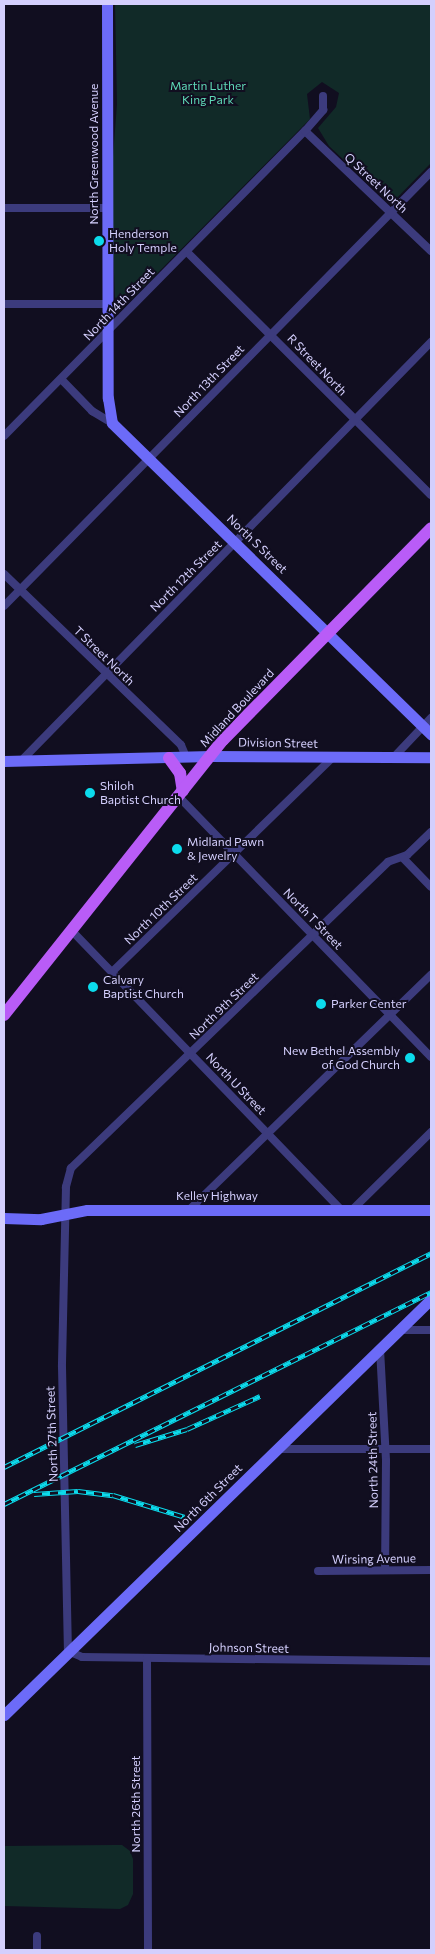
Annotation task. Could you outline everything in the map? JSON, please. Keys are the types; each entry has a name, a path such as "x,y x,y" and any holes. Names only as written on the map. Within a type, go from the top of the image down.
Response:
{"main road":[{"name":"Midland Boulevard","path":"4,1015 73,932 211,756 431,528"},
{"path":"170,758 181,776 181,794"}],"street":[{"name":"North Greenwood Avenue","path":"107,4 108,398 112,423"},
{"name":"North 14th Street","path":"4,436 305,131 323,110 323,96"},
{"name":"Q Street North","path":"305,131 431,251"},
{"name":"North 13th Street","path":"4,606 148,458 272,336 431,172"},
{"path":"4,208 107,208"},
{"name":"R Street North","path":"187,252 431,494"},
{"path":"4,304 108,304"},
{"name":"North 12th Street","path":"20,762 431,342"},
{"name":"North S Street","path":"61,378 92,410 112,423 235,543 429,726"},
{"name":"T Street North","path":"4,574 181,745 186,757"},
{"path":"394,757 429,726"},
{"name":"Division Street","path":"4,761 211,756 431,757"},
{"name":"North 10th Street","path":"112,972 333,757"},
{"name":"North T Street","path":"181,794 234,853 431,1057"},
{"name":"North 9th Street","path":"65,1217 66,1179 71,1168 388,862 403,858 431,832"},
{"path":"403,858 431,888"},
{"name":"North U Street","path":"73,932 268,1133 347,1210"},
{"path":"190,1209 431,975"},
{"path":"347,1210 431,1132"},
{"name":"Kelley Highway","path":"4,1218 65,1217 87,1210 431,1210"},
{"name":"North 27th Street","path":"65,1217 62,1367 68,1651"},
{"name":"North 6th Street","path":"4,1715 431,1299"},
{"path":"400,1330 431,1330"},
{"name":"North 24th Street","path":"380,1349 385,1449 385,1570"},
{"path":"277,1449 431,1449"},
{"name":"Wirsing Avenue","path":"318,1571 431,1570"},
{"name":"Johnson Street","path":"68,1651 82,1657 431,1661"},
{"name":"North 26th Street","path":"147,1658 148,1950"},
{"path":"37,1936 37,1950"}],"green space":[{"name":"Martin Luther King Park","path":"115,4 431,4 431,163 391,204 329,146 318,128 336,107 339,93 322,82 307,94 310,119 119,312 115,300 113,245 113,156 117,104"},
{"path":"122,1845 130,1851 133,1859 133,1894 128,1905 120,1909 4,1906 4,1846"}],"railway":[{"path":"4,1467 431,1253"},
{"path":"4,1504 431,1292"},
{"path":"135,1445 187,1429 260,1396"},
{"path":"34,1494 78,1491 113,1495 185,1517"}],"place":[{"name":"Henderson Holy Temple","path":"99,241"},
{"name":"Shiloh Baptist Church","path":"90,793"},
{"name":"Midland Pawn & Jewelry","path":"177,849"},
{"name":"Calvary Baptist Church","path":"93,987"},
{"name":"Parker Center","path":"321,1004"},
{"name":"New Bethel Assembly of God Church","path":"410,1058"}]}
